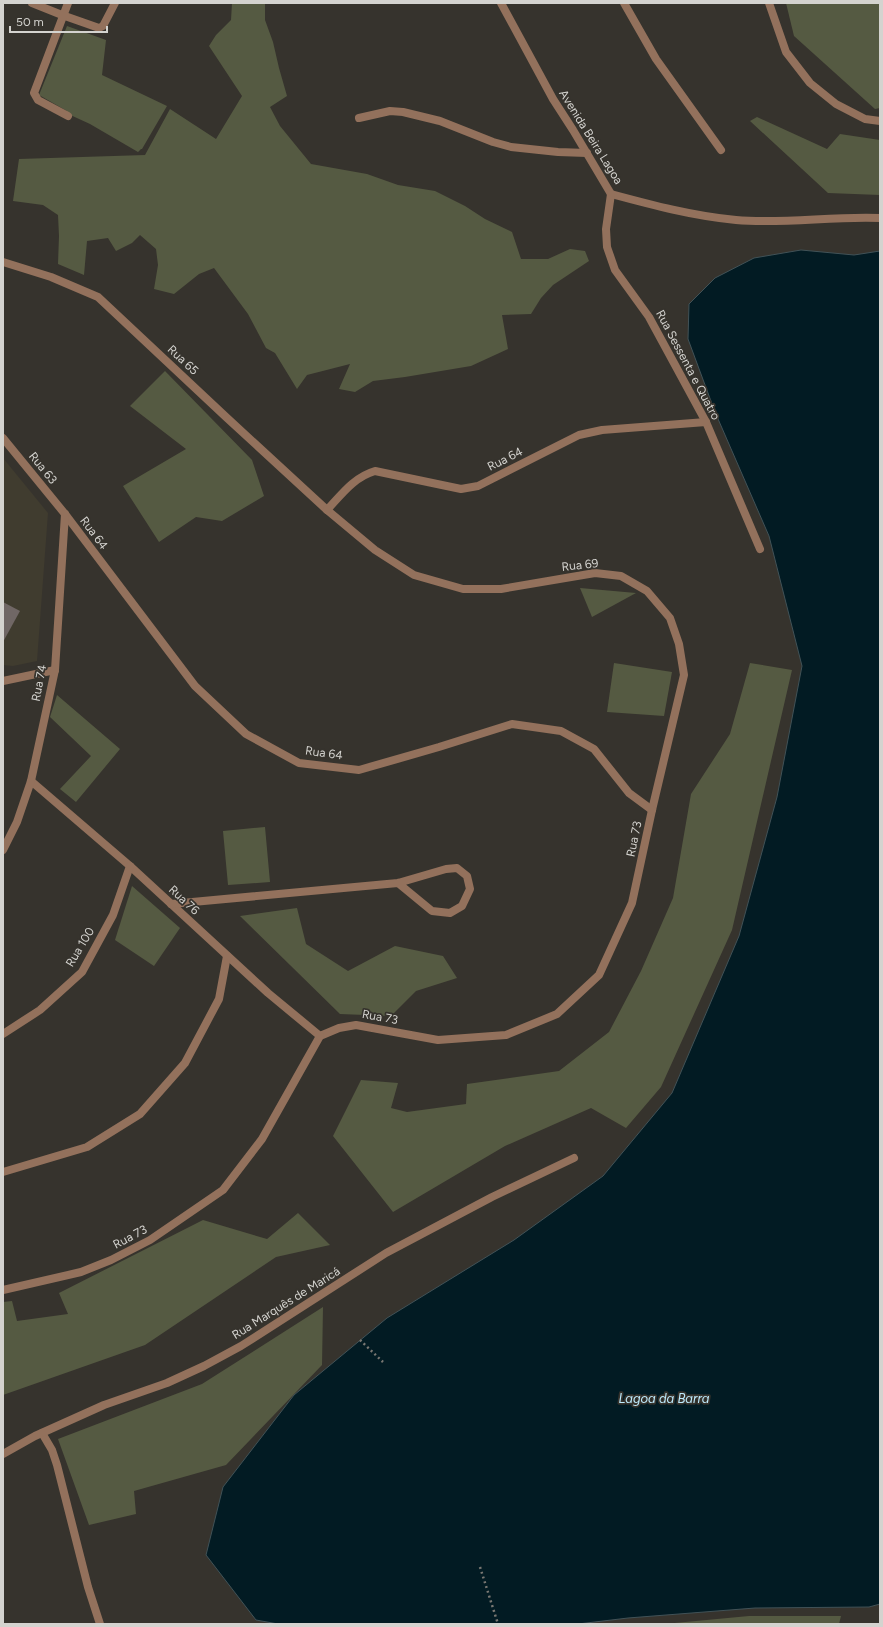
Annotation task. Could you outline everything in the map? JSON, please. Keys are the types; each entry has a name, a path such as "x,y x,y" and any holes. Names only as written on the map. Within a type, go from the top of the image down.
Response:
{"street":[{"path":"32,3 62,15 101,27 114,3"},
{"path":"68,3 62,15 34,93 38,100 68,116"},
{"name":"Avenida Beira Lagoa","path":"501,3 553,99 611,194 657,207 737,220 784,221 880,218"},
{"path":"624,3 656,59 721,150"},
{"path":"769,3 786,52 810,83 836,104 865,119 880,121"},
{"path":"359,118 390,111 403,112 440,120 493,142 511,147 558,152 587,153"},
{"name":"Rua Sessenta e Quatro","path":"611,194 606,229 607,247 615,270 649,317 706,422 760,549"},
{"name":"Rua 65","path":"3,262 51,277 98,297 327,510"},
{"name":"Rua 64","path":"327,510 355,480 365,474 375,471 461,489 478,486 579,435 602,430 706,422"},
{"name":"Rua 63","path":"3,438 65,514"},
{"name":"Rua 69","path":"327,510 375,550 414,575 463,589 501,590 595,573 621,576 647,591 670,618 679,644 684,675 652,810"},
{"name":"Rua 64","path":"65,514 195,686 246,734 299,763 359,770 438,748 512,724 561,731 594,749 629,793 652,810"},
{"name":"Rua 74","path":"3,850 17,822 31,781 55,670 65,514"},
{"path":"3,681 55,670"},
{"name":"Rua 76","path":"31,781 130,866 268,993 320,1036"},
{"name":"Rua 73","path":"3,1290 81,1272 111,1260 150,1240 223,1190 262,1139 320,1036 339,1028 356,1025 438,1040 506,1035 557,1014 599,975 629,911 652,810"},
{"name":"Rua 100","path":"3,1034 40,1010 82,972 113,915 130,866"},
{"path":"171,904 398,883 446,869 457,868 467,876 470,889 462,906 450,913 432,912 398,883"},
{"path":"3,1172 87,1147 140,1114 185,1063 219,999 227,956"},
{"name":"Rua Marquês de Maricá","path":"3,1454 42,1433 104,1405 166,1383 204,1366 241,1346 386,1253 492,1197 574,1158"},
{"path":"42,1433 52,1450 57,1465 88,1587 100,1624"}],"path":[{"path":"360,1340 383,1362"},
{"path":"480,1567 498,1624"}],"shaded area":[{"path":"3,458 48,513 37,661 13,666 3,665"}],"green space":[{"path":"232,3 265,3 265,20 273,42 287,96 270,107 280,126 311,164 367,174 398,185 435,191 465,206 485,219 512,232 521,259 548,259 570,249 585,251 589,261 553,285 541,298 531,314 502,315 508,349 471,366 373,381 355,392 339,389 350,364 307,375 297,389 275,353 266,348 248,314 214,268 199,274 174,294 154,289 158,265 156,249 140,235 132,243 116,251 108,238 87,241 84,275 58,264 58,215 43,205 13,201 19,159 145,155 170,109 216,139 242,96 209,46 216,35 231,20"},
{"path":"786,3 880,3 880,108 875,109 794,36"},
{"path":"67,26 106,40 102,75 167,106 142,149 138,152 90,124 66,113 67,111 39,95"},
{"path":"757,117 827,149 840,134 880,140 880,195 828,193 750,121"},
{"path":"165,371 252,460 264,496 222,521 196,517 159,542 123,486 186,449 130,406"},
{"path":"580,588 636,593 592,617"},
{"path":"614,663 672,672 664,716 607,712"},
{"path":"750,663 792,670 732,930 661,1087 626,1128 591,1108 505,1146 393,1212 333,1136 361,1080 398,1083 391,1108 407,1112 466,1104 467,1084 559,1071 609,1032 641,971 673,898 691,794 730,734"},
{"path":"57,695 120,749 76,802 60,789 91,756 50,717"},
{"path":"265,827 270,882 228,885 223,831"},
{"path":"132,886 180,928 154,966 115,940"},
{"path":"297,908 306,944 348,971 395,946 443,956 457,978 416,991 391,1016 340,1014 240,916"},
{"path":"298,1213 330,1245 276,1257 145,1345 3,1395 3,1302 12,1301 17,1321 68,1314 59,1293 203,1220 267,1239"},
{"path":"323,1307 322,1365 226,1465 134,1491 136,1514 89,1525 58,1439 202,1384"},
{"path":"749,1616 841,1616 839,1624 664,1624"}],"water":[{"name":"Lagoa da Barra","path":"801,250 854,255 880,251 880,1604 869,1607 755,1608 628,1618 578,1624 278,1624 256,1620 206,1555 223,1487 294,1395 387,1318 514,1240 603,1176 672,1093 739,936 777,797 802,666 769,536 715,412 688,339 689,304 715,278 754,258"}],"building":[{"path":"3,602 20,611 3,642"}]}
